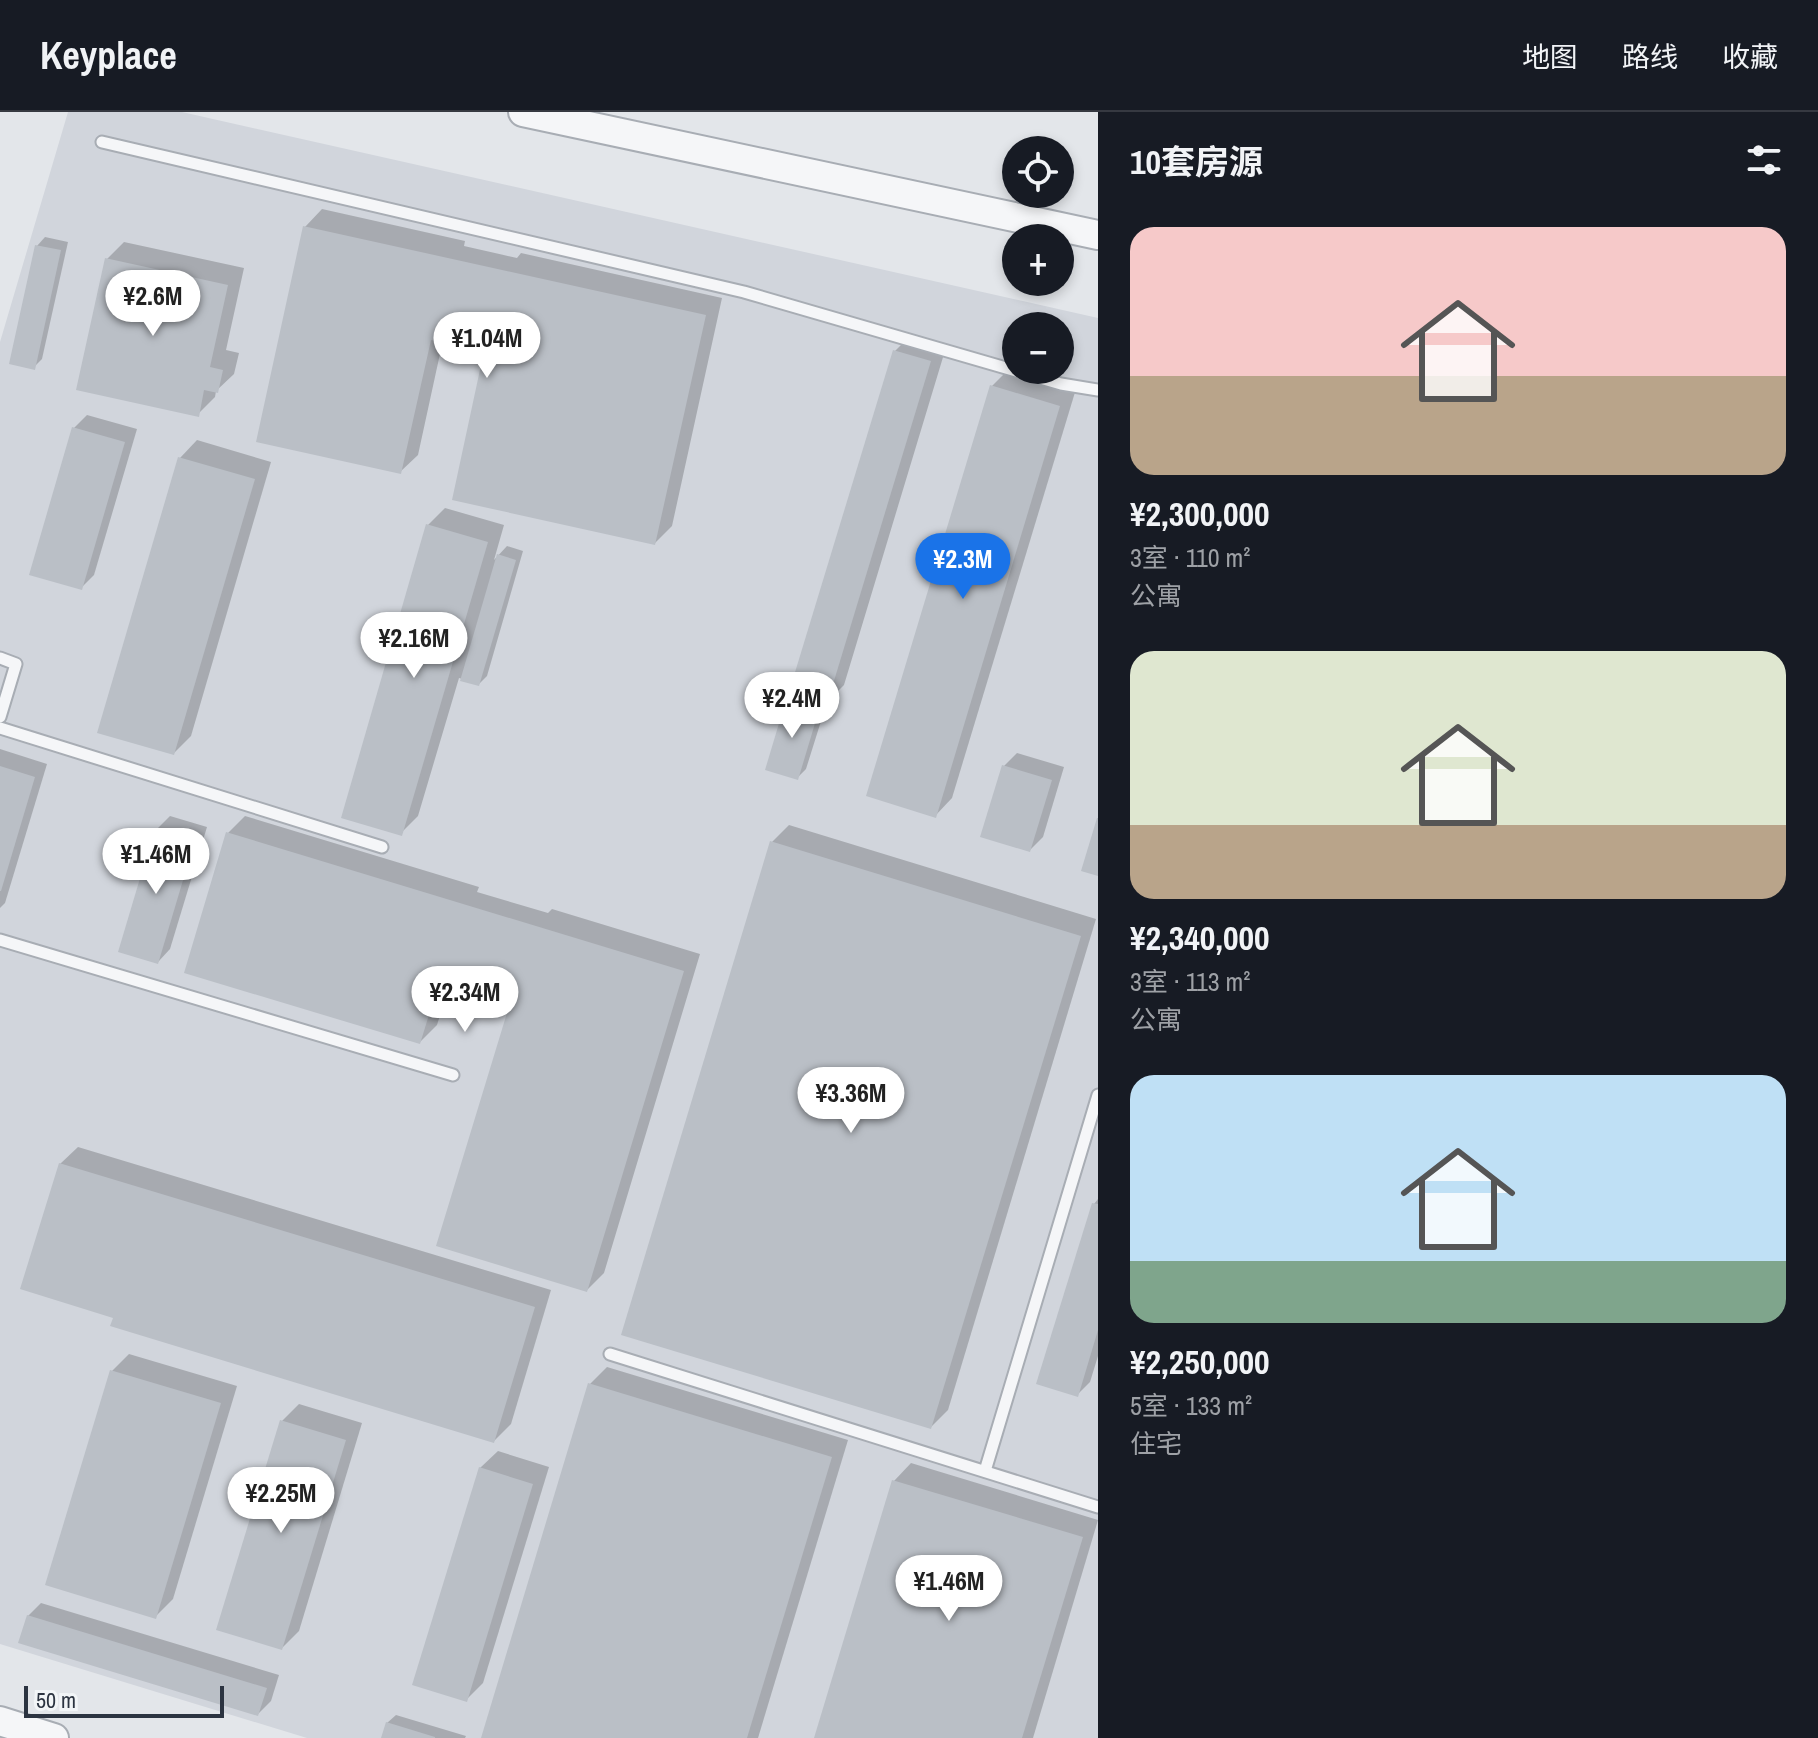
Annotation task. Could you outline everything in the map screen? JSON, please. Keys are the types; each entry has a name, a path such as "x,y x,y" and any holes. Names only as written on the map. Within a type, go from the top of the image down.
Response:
{"street":[{"path":"523,112 1098,235"},
{"path":"0,1721 54,1738"}],"lane":[{"path":"102,142 744,292 1061,384 1098,390"},
{"path":"0,658 16,664 0,717"},
{"path":"0,728 382,847"},
{"path":"0,940 453,1075"},
{"path":"985,1471 1098,1095"},
{"path":"610,1354 1098,1507"}],"shaded area":[{"path":"68,112 182,112 1071,312 1002,312 1002,384 1074,384 1074,313 1098,318 1098,1738 307,1738 0,1644 0,342"}],"building":[{"path":"303,226 706,315 655,545 452,500 484,351 431,340 401,474 256,442"},
{"path":"35,245 61,250 35,370 9,364"},
{"path":"105,258 228,285 210,367 223,370 218,393 204,390 199,417 76,390"},
{"path":"893,350 931,361 827,704 789,692"},
{"path":"990,385 1060,406 936,818 866,796"},
{"path":"72,427 125,442 82,590 29,575"},
{"path":"178,457 255,479 174,755 97,733"},
{"path":"426,524 488,542 402,836 341,818"},
{"path":"497,554 516,560 479,686 460,681"},
{"path":"786,700 819,710 798,780 765,770"},
{"path":"1002,765 1052,780 1030,852 980,837"},
{"path":"0,766 35,777 1,891 0,891"},
{"path":"1098,818 1098,876 1081,871"},
{"path":"155,828 195,840 158,964 118,952"},
{"path":"226,832 684,971 587,1292 436,1246 510,1003 439,982 420,1044 184,973"},
{"path":"770,841 1081,936 931,1429 621,1335"},
{"path":"59,1163 535,1307 494,1443 110,1326 113,1318 20,1289"},
{"path":"1092,1203 1098,1204 1098,1330 1078,1397 1036,1384"},
{"path":"110,1370 221,1403 156,1619 45,1585"},
{"path":"588,1383 832,1457 747,1738 481,1738"},
{"path":"280,1420 346,1440 282,1650 216,1630"},
{"path":"479,1467 533,1484 467,1702 412,1685"},
{"path":"892,1480 1083,1537 1022,1738 814,1738"},
{"path":"27,1615 267,1688 258,1716 18,1643"},
{"path":"386,1722 435,1737 435,1738 381,1738"}]}
